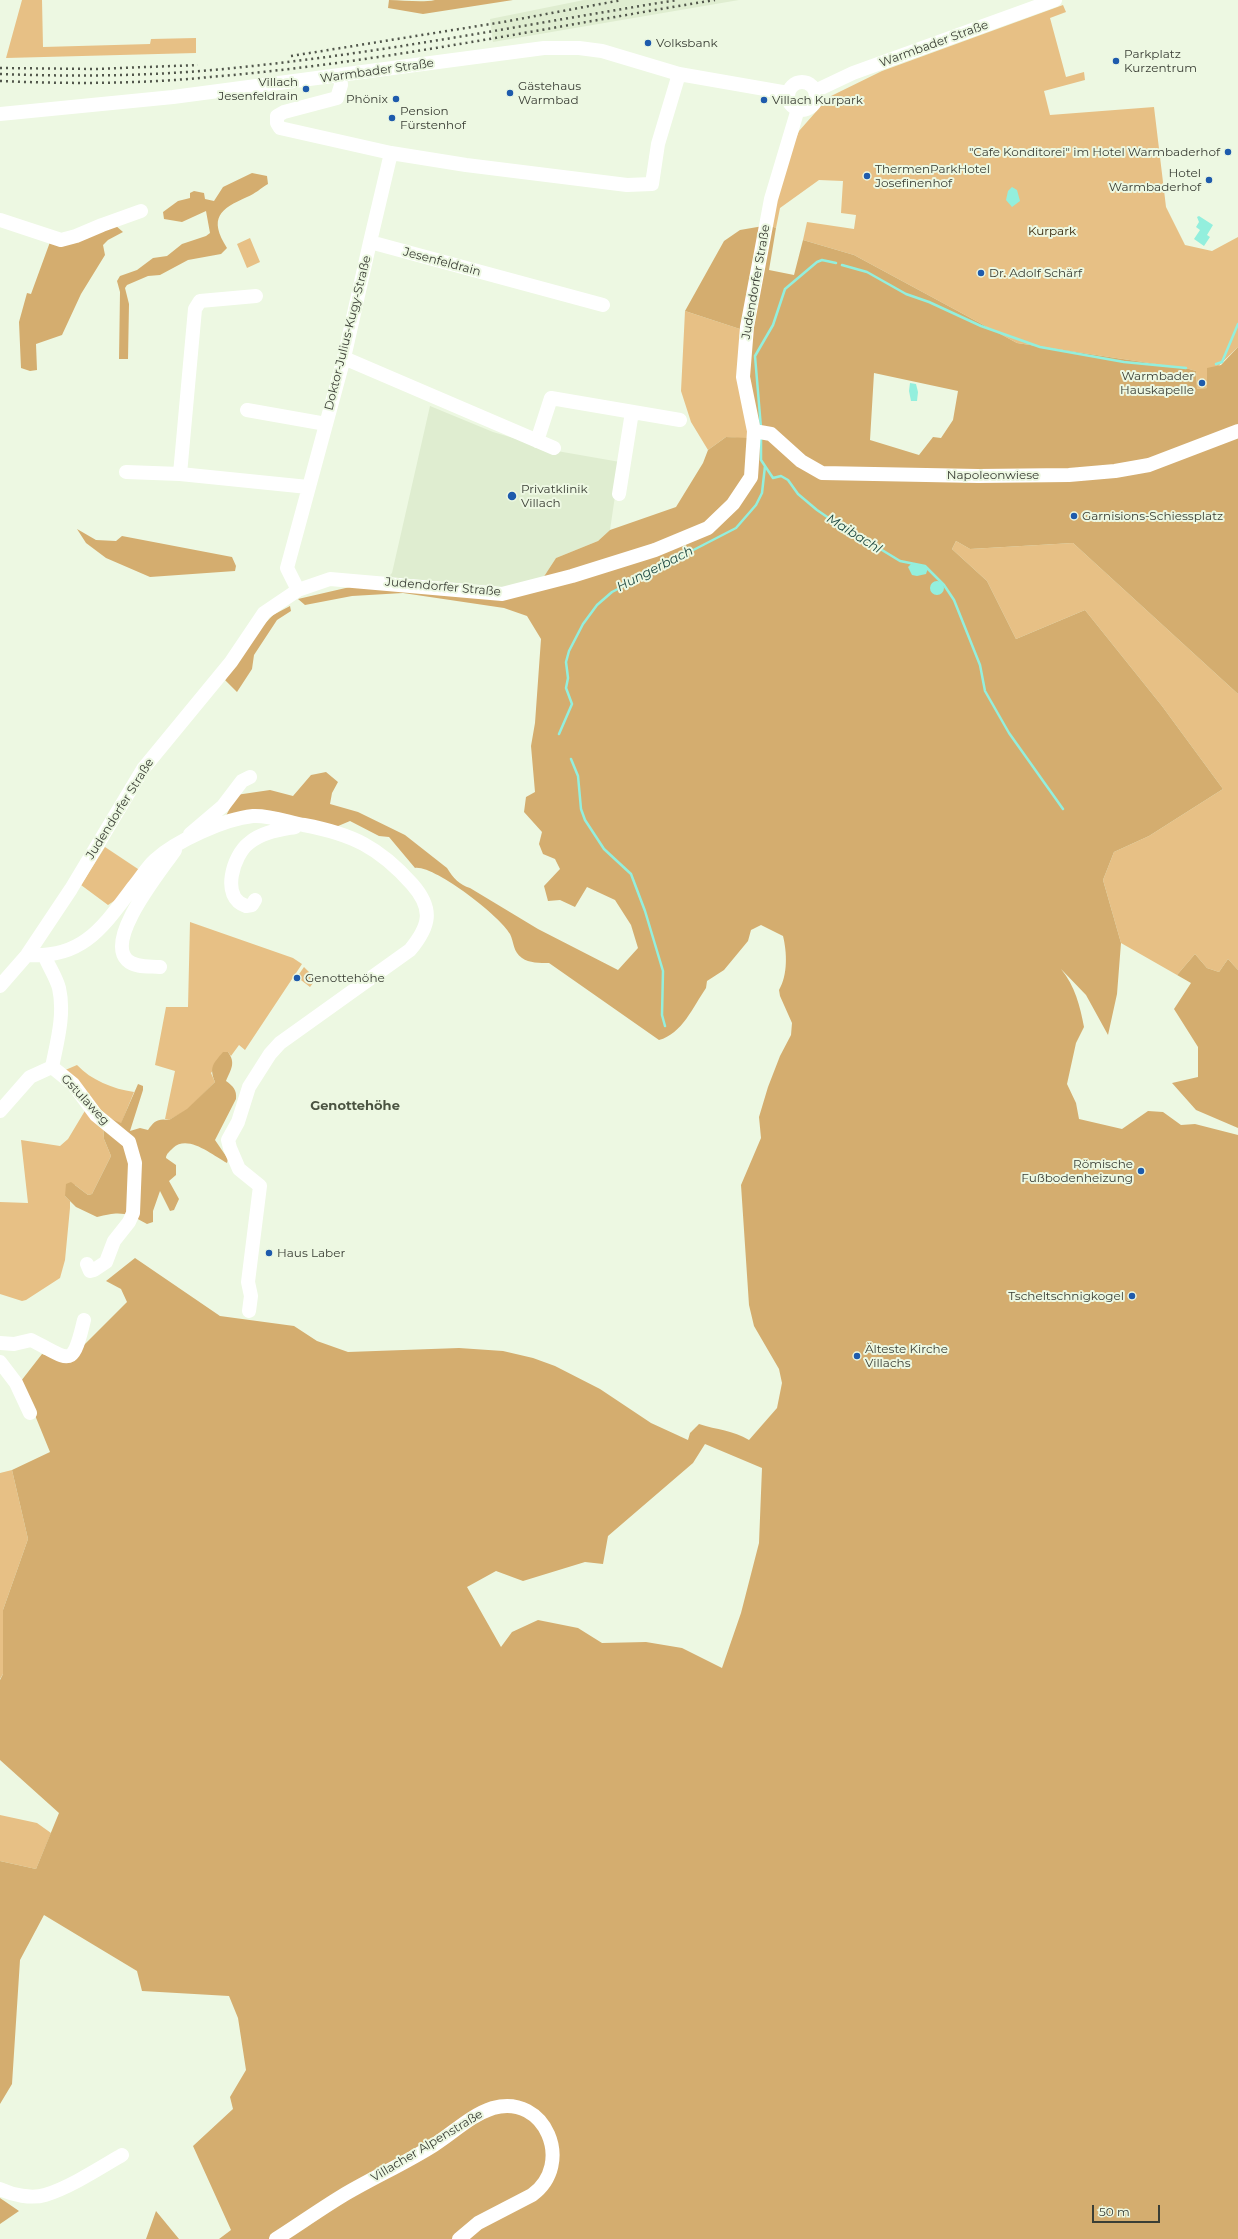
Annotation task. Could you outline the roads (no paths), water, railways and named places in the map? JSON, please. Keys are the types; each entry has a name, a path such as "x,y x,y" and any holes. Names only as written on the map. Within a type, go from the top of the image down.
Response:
{"street":[{"name":"Warmbader Straße","path":"815,91 853,73 1055,0"},
{"name":"Warmbader Straße","path":"0,114 172,97 544,48 579,48 602,51 679,74 788,93"},
{"path":"340,76 341,85 337,98 284,112 277,116 277,123 280,128 391,153 466,165 627,185 652,184 658,144 679,74"},
{"path":"801,82 809,84 815,91 816,98 813,104 806,109 798,109 791,105 788,93 792,85 801,82"},
{"name":"Judendorfer Straße","path":"0,986 27,955 71,889 143,769 231,662 264,613 298,590 330,579 502,594 572,576 655,550 708,528 733,504 751,476 759,432 743,377 747,327 771,199 798,109"},
{"path":"370,242 391,153"},
{"path":"0,220 61,240 76,236 141,211"},
{"name":"Jesenfeldrain","path":"370,242 603,305"},
{"name":"Doktor-Julius-Kugy-Straße","path":"298,590 287,568 344,358 370,242"},
{"path":"180,474 195,309 200,301 256,296"},
{"path":"344,358 554,448"},
{"path":"537,441 551,398 680,420"},
{"name":"Doktor-Julius-Kugy-Straße","path":"247,410 326,424"},
{"path":"619,494 632,412"},
{"name":"Napoleonwiese","path":"759,432 771,434 801,460 822,473 978,476 1069,475 1115,471 1149,465 1238,431"},
{"path":"126,472 180,474 308,487"},
{"path":"27,955 45,957 73,950 92,936 117,909 154,861 180,843 223,806 242,780 250,777"},
{"path":"160,967 137,965 128,961 123,955 120,945 122,935 143,895 180,843 229,821 254,816 308,826 352,838 380,853 421,895 426,908 427,920 423,933 404,955 280,1043 270,1054 249,1086 238,1122 228,1140 239,1169 260,1186 248,1282 251,1296 249,1311"},
{"path":"255,900 252,905 246,906 240,903 233,893 234,870 240,852 248,843 265,833 308,826"},
{"name":"Gstulaweg","path":"45,957 59,988 61,1014 52,1068"},
{"name":"Gstulaweg","path":"0,1111 30,1077 52,1068"},
{"name":"Gstulaweg","path":"52,1068 73,1084 96,1115 129,1142 134,1154 133,1213 129,1222 114,1241 106,1262 90,1271 87,1264"},
{"path":"0,1344 14,1344 31,1340 60,1357 66,1358 73,1354 78,1346 84,1320"},
{"path":"0,1362 16,1383 30,1413"},
{"name":"Villacher Alpenstraße","path":"276,2239 342,2196 434,2145 484,2111 511,2106 534,2115 545,2128 553,2148 551,2169 546,2181 540,2189 532,2195 478,2223 459,2239"},
{"path":"0,2190 24,2196 45,2195 82,2178 122,2155"}],"water":[{"path":"1012,187 1017,190 1020,201 1012,207 1006,200 1008,191"},
{"path":"1199,216 1213,225 1207,235 1210,237 1204,246 1194,239 1200,230 1196,227 1199,222 1197,217"},
{"path":"910,383 916,384 918,392 917,401 911,401 909,391"},
{"path":"911,564 925,566 928,568 926,574 917,576 912,575 908,567"},
{"path":"934,581 940,581 944,585 944,591 940,595 934,595 930,591 930,585"}],"waterway":[{"name":"Maibachl","path":"761,428 755,356 773,325 785,289 817,262 822,260 836,263"},
{"name":"Maibachl","path":"842,265 867,272 906,294 929,302 981,326 1040,347 1124,362 1186,368"},
{"name":"Maibachl","path":"1216,364 1222,362 1238,324"},
{"name":"Maibachl","path":"761,437 761,460 773,478 781,476 788,480 798,494 817,510 868,545 877,547 900,561 925,566 944,585 954,600 980,665 985,691 1009,733 1063,809"},
{"name":"Hungerbach","path":"559,734 572,704 566,688 568,678 566,662 569,651 583,624 597,605 612,592 736,528 756,505 762,493 765,466"},
{"path":"571,759 578,776 581,809 585,820 604,849 631,874 645,911 663,971 662,1015 665,1026"}],"railway":[{"path":"291,56 503,22 622,0"},
{"path":"0,74 152,74 213,70 298,61 407,45 677,0"},
{"path":"0,81 53,83 132,82 274,71 400,54 715,0"},
{"path":"0,68 96,69 198,65"}],"place":[{"name":"Volksbank","path":"648,43"},
{"name":"Parkplatz Kurzentrum","path":"1116,61"},
{"name":"Villach Jesenfeldrain","path":"306,89"},
{"name":"Gästehaus Warmbad","path":"510,93"},
{"name":"Phönix","path":"396,99"},
{"name":"Villach Kurpark","path":"764,100"},
{"name":"Pension Fürstenhof","path":"392,118"},
{"name":"\"Cafe Konditorei\" im Hotel Warmbaderhof","path":"1228,152"},
{"name":"ThermenParkHotel Josefinenhof","path":"867,176"},
{"name":"Hotel Warmbaderhof","path":"1209,180"},
{"name":"Dr. Adolf Schärf","path":"981,273"},
{"name":"Warmbader Hauskapelle","path":"1202,383"},
{"name":"Privatklinik Villach","path":"512,496"},
{"name":"Garnisions-Schiessplatz","path":"1074,516"},
{"name":"Genottehöhe","path":"297,978"},
{"name":"Römische Fußbodenheizung","path":"1141,1171"},
{"name":"Haus Laber","path":"269,1253"},
{"name":"Tscheltschnigkogel","path":"1132,1296"},
{"name":"Älteste Kirche Villachs","path":"857,1356"}],"district":[{"name":"Genottehöhe","path":"355,1106"}],"park label":[{"name":"Kurpark","path":"1052,231"}]}
